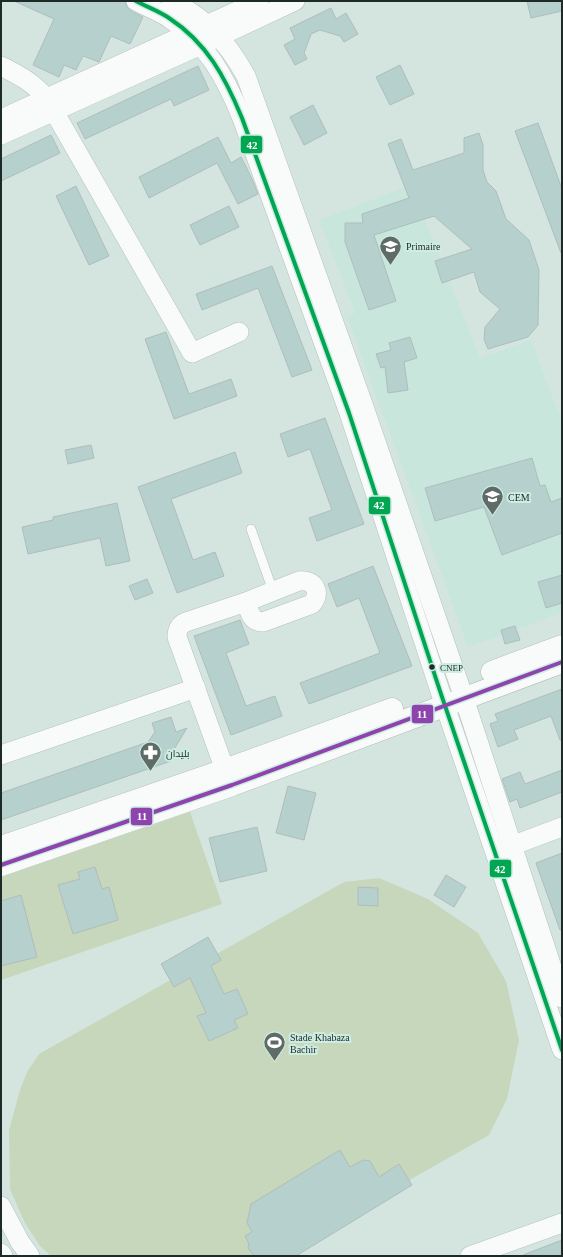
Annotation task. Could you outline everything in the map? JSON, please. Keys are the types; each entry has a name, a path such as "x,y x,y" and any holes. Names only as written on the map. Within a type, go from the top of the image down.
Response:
{"street":[{"path":"136,1 167,17 195,39 211,57 227,84 242,118 562,998"},
{"path":"171,1 194,14 214,31 238,62 246,76 361,399 452,695 512,846 549,965 562,1050"},
{"path":"214,31 259,1"},
{"path":"1,135 51,105 195,39 295,1"},
{"path":"1,66 28,81 38,89 51,105 192,353 239,332"},
{"path":"1,119 51,105"},
{"path":"228,777 177,637 178,629 182,623 246,602 299,581 310,582 314,585 317,595 316,600 312,604 263,622 256,621 253,618 246,602"},
{"path":"452,695 562,646"},
{"path":"1,865 228,777 452,695 562,662"},
{"path":"1,755 196,688"},
{"path":"1,847 228,777"},
{"path":"512,846 562,827"},
{"path":"1,1206 20,1242 30,1256"},
{"path":"470,1256 562,1223"}],"lane":[{"path":"251,529 273,591"}],"shaded area":[{"name":"CEM","path":"411,185 480,358 531,340 562,422 562,613 468,647 347,316 355,313 319,220"},
{"path":"190,812 222,904 1,980 1,877"},
{"name":"Stade Khabaza Bachir","path":"379,878 428,899 478,933 506,981 519,1040 507,1099 489,1135 275,1256 51,1256 40,1246 25,1223 10,1189 9,1130 20,1090 27,1072 39,1054 344,882"}],"building":[{"path":"14,1 125,1 127,7 131,11 143,17 130,44 111,36 99,62 83,56 76,70 64,65 59,77 33,65 54,19"},
{"path":"527,1 562,1 562,11 531,18"},
{"path":"331,8 336,19 346,13 358,34 344,42 340,36 320,30 311,34 304,53 307,59 295,65 284,45 295,39 290,28"},
{"path":"400,65 414,94 390,105 376,77"},
{"path":"198,66 209,90 174,106 171,99 85,139 77,123"},
{"path":"313,105 327,133 304,145 290,117"},
{"path":"538,123 562,189 562,253 515,131"},
{"path":"479,133 483,145 483,170 487,182 496,191 506,219 529,240 539,270 538,325 528,337 488,349 484,339 485,327 500,309 480,292 474,272 442,283 435,261 472,249 434,216 374,235 396,301 369,310 345,242 345,223 363,223 362,214 409,198 388,144 401,139 413,170 464,153 464,138"},
{"path":"51,135 60,153 1,181 1,159"},
{"path":"218,137 231,163 241,157 258,194 238,204 217,163 149,198 139,177"},
{"path":"76,186 109,256 89,265 56,196"},
{"path":"229,206 239,227 200,245 190,225"},
{"path":"272,266 312,370 292,377 258,288 202,310 196,294"},
{"path":"166,332 189,394 231,379 237,396 174,419 145,339"},
{"path":"410,337 417,358 404,362 408,390 388,393 385,367 381,368 376,354 391,350 389,343"},
{"path":"325,418 364,524 317,541 309,518 332,510 310,449 288,457 280,434"},
{"path":"91,445 94,458 68,464 65,450"},
{"path":"235,452 242,473 171,499 193,560 215,552 224,576 177,593 138,487"},
{"path":"532,458 540,486 545,485 551,502 562,498 562,533 502,555 484,507 435,521 425,488"},
{"path":"117,503 130,561 106,566 100,538 28,554 22,527 53,520 53,517"},
{"path":"373,566 412,666 309,704 300,683 380,653 359,598 337,607 328,584"},
{"path":"562,575 562,603 546,608 538,582"},
{"path":"147,579 153,593 135,600 129,586"},
{"path":"240,620 249,644 226,653 246,706 275,696 282,716 231,735 194,636"},
{"path":"515,626 520,640 505,644 501,630"},
{"path":"562,689 562,740 560,740 551,716 514,730 518,739 498,747 490,724 498,721 495,714"},
{"path":"171,717 176,732 187,728 170,756 171,761 1,820 1,793 148,742 155,732 152,723"},
{"path":"562,770 562,792 520,808 517,799 510,802 502,779 520,772 525,784"},
{"path":"288,786 316,793 304,840 276,833"},
{"path":"257,827 267,871 220,882 209,838"},
{"path":"562,853 562,930 560,930 536,863"},
{"path":"95,867 102,889 109,887 118,920 73,934 58,885 80,879 78,872"},
{"path":"446,875 466,887 454,907 434,895"},
{"path":"358,887 378,888 378,906 358,905"},
{"path":"21,895 37,957 1,966 1,901"},
{"path":"208,937 221,960 211,966 224,994 237,989 248,1014 234,1020 238,1028 209,1041 197,1016 206,1013 190,978 174,987 161,964"},
{"path":"340,1150 350,1167 363,1160 370,1161 379,1177 399,1164 412,1185 296,1256 254,1256 248,1248 249,1244 245,1236 252,1232 247,1223 251,1204"},
{"path":"562,1240 562,1256 523,1256 523,1255"}],"transit line":[{"name":"42","path":"136,1 165,16 194,38 213,62 221,75 242,118 349,413 440,691 562,1050"},
{"name":"11","path":"1,865 232,785 562,662"}],"place":[{"name":"Primaire","path":"391,266"},
{"name":"CEM","path":"492,516"},
{"name":"CNEP","path":"432,667"},
{"name":"بليدان","path":"151,772"},
{"name":"Stade Khabaza Bachir","path":"274,1062"}]}
